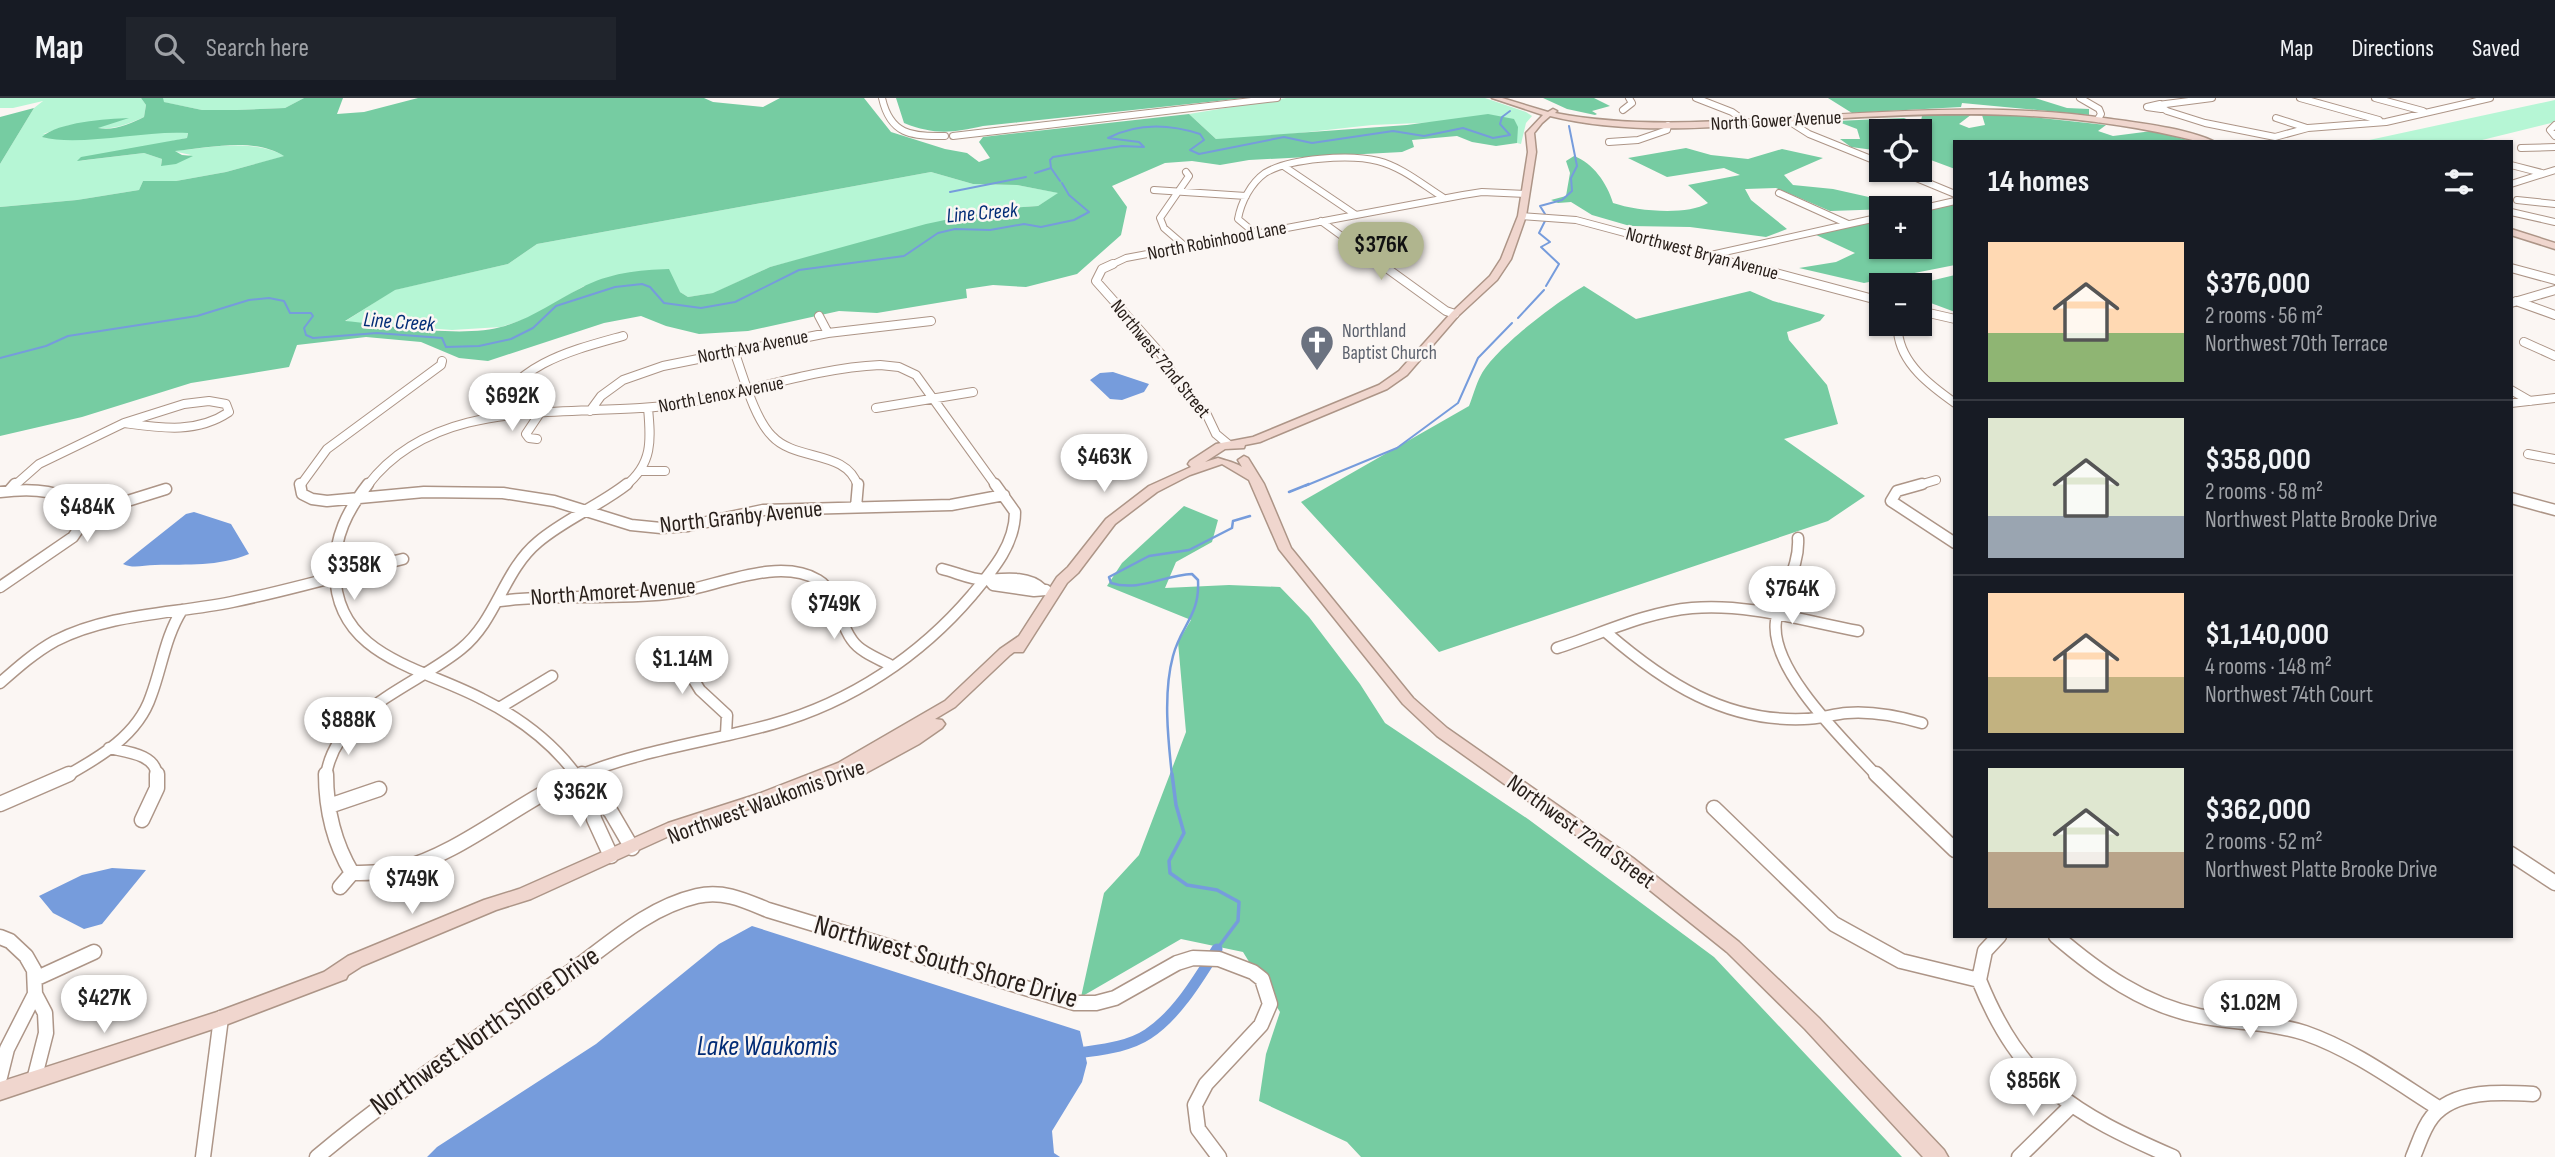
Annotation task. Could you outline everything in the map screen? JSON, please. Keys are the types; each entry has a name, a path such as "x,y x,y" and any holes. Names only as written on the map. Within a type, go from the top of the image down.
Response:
{"main road":[{"path":"1507,98 1555,113"},
{"name":"North Gower Avenue","path":"1496,99 1524,108 1555,113 1665,125 1970,111 2023,112 2098,119 2201,140"},
{"path":"1524,108 1537,114 1539,121"},
{"path":"1218,456 1246,457 1264,440 1383,387 1403,373 1455,314 1493,278 1506,259 1522,216 1532,152 1530,133 1539,121 1555,113"},
{"path":"1532,152 1537,148 1542,130 1555,113"},
{"path":"2513,233 2555,246"},
{"path":"1218,456 1231,444 1256,440 1337,408"},
{"path":"1231,444 1244,447 1246,457"},
{"path":"1218,456 1258,484"},
{"name":"Northwest Waukomis Drive","path":"0,1091 221,1018 331,976 353,971 492,913 512,899 611,856 791,798 877,760 914,740 969,701 1015,655 1053,587 1072,574 1099,534 1135,501 1218,456"},
{"name":"Northwest 72nd Street","path":"1246,457 1285,549 1408,701 1442,732 1684,906 1733,947 1775,985 1937,1157"}],"street":[{"path":"882,98 890,122 906,131 947,144 974,134"},
{"path":"927,136 974,134 1277,98"},
{"path":"1623,110 1632,103 1629,98"},
{"path":"1696,98 1732,112 1746,122"},
{"path":"2080,98 2099,108 2101,114 2098,119"},
{"path":"2212,98 2160,106 2205,123 2273,137 2308,128 2386,122 2490,98"},
{"path":"2300,98 2386,122"},
{"path":"2375,98 2426,112"},
{"path":"2452,101 2462,103"},
{"path":"2276,118 2308,128"},
{"path":"1787,120 1809,134 1869,158"},
{"path":"1609,142 1643,139 1668,130 1665,125"},
{"path":"937,141 945,136"},
{"path":"953,136 961,137 961,140"},
{"path":"2521,148 2555,146"},
{"path":"1256,234 1238,219 1246,196 1266,173 1285,167 1335,158 1377,161 1444,198"},
{"path":"2513,166 2542,173"},
{"path":"1285,167 1356,215"},
{"path":"2513,183 2555,170"},
{"path":"1186,172 1189,176 1160,221 1186,247"},
{"path":"1926,182 1953,193"},
{"path":"1154,190 1246,196"},
{"name":"North Robinhood Lane","path":"1115,262 1444,198 1482,192 1526,194"},
{"path":"1779,192 1848,224"},
{"path":"2514,197 2555,204"},
{"path":"2513,214 2522,211 2514,197"},
{"path":"1932,206 1953,201"},
{"path":"2513,214 2555,222"},
{"name":"Northwest Bryan Avenue","path":"1522,216 1576,220 1869,298"},
{"path":"1708,255 1869,220"},
{"path":"1321,221 1446,311 1455,314"},
{"name":"Northwest 72nd Street","path":"1115,262 1102,269 1096,281 1161,354 1183,391 1207,415 1220,438 1231,444"},
{"path":"2513,269 2555,280"},
{"path":"2514,302 2555,290"},
{"path":"2514,302 2555,315"},
{"path":"1932,314 1953,319"},
{"path":"819,316 828,333"},
{"name":"North Ava Avenue","path":"590,411 612,388 642,372 828,333 931,321"},
{"path":"493,418 498,398 526,374 584,347 623,336"},
{"path":"1898,336 1902,354 1953,401"},
{"path":"2524,342 2555,356"},
{"path":"734,351 769,435 778,443 837,463 855,474 862,489 856,507"},
{"name":"North Granby Avenue","path":"442,361 441,365 327,449 300,483 302,494 312,499 357,499 424,492 484,492 538,498 631,525 661,528 688,526 763,510 951,505 1004,495"},
{"name":"North Lenox Avenue","path":"632,848 607,807 590,792 561,755 499,708 426,676 379,651 352,629 340,611 334,577 338,537 368,482 403,452 451,429 493,418 648,408 867,366 900,367 916,375 933,400"},
{"path":"2513,391 2533,402"},
{"path":"876,408 973,392"},
{"path":"2513,403 2555,398"},
{"path":"4,492 24,474 52,457 123,423 198,401 218,399 226,404 229,412 219,420 181,428 123,423"},
{"path":"340,887 352,873 384,872 428,861 452,849 520,804 578,775 640,754 777,723 822,708 892,666 940,631 987,580 1009,544 1015,528 1015,512 933,400"},
{"path":"352,873 334,839 326,772 329,758 342,736 363,713 426,676 473,639 491,619 529,550 554,529 623,486 640,471 650,450 648,408"},
{"path":"537,439 529,438 526,434 540,413"},
{"name":"Northwest 72nd Street","path":"1214,428 1212,434 1218,456"},
{"path":"2528,454 2555,459"},
{"path":"640,471 665,471"},
{"path":"1936,481 1897,491 1891,501 1953,542"},
{"path":"0,587 73,537 89,513 166,489"},
{"path":"4,492 43,491 68,495 89,513"},
{"path":"2513,499 2555,510"},
{"path":"1798,538 1800,552 1779,602 1776,617 1775,638 1786,663 1874,775 1953,848"},
{"path":"0,683 40,649 103,617 182,610 247,599 403,559"},
{"path":"942,569 987,580 993,585 1034,591 1053,587"},
{"name":"North Amoret Avenue","path":"500,601 540,596 667,594 765,572 788,571 808,575 826,586 852,640 892,666"},
{"path":"0,577 14,579"},
{"path":"1557,648 1642,620 1690,608 1734,609 1858,631"},
{"path":"0,804 47,785 109,748 137,723 150,702 166,638 182,610"},
{"path":"1607,633 1657,676 1710,706 1782,719 1847,713 1894,715 1922,723"},
{"path":"695,659 690,675 692,682 722,707 727,715 726,734"},
{"path":"499,708 552,676"},
{"path":"109,748 147,758 157,770 157,788 142,820"},
{"path":"329,806 379,789"},
{"path":"590,792 594,819 611,856"},
{"path":"1714,808 1834,924 1901,961 1979,980"},
{"path":"2513,855 2555,883"},
{"name":"Northwest South Shore Drive","path":"656,912 697,896 729,893 768,910 1081,1004 1115,999 1137,988 1168,966 1183,960 1212,958 1253,971 1263,979 1270,994 1272,1009 1264,1023 1215,1072 1199,1093 1196,1105 1195,1118 1200,1135 1204,1143 1219,1157"},
{"name":"Northwest North Shore Drive","path":"317,1157 372,1110 572,971 630,927 656,912"},
{"path":"0,937 10,941 26,956 34,970 35,986 47,1022 34,1080"},
{"path":"1997,938 1985,951 1979,980 2004,1039 2033,1073 2070,1107 2141,1144 2173,1157"},
{"path":"2058,938 2113,982 2159,1003 2195,1015 2260,1022 2305,1034 2355,1056 2440,1109"},
{"path":"0,1077 8,1049 35,986 94,952"},
{"path":"203,1157 221,1018"},
{"path":"2413,1157 2427,1125 2440,1109 2480,1094 2533,1094"},
{"path":"2019,1157 2070,1107"}],"green space":[{"path":"0,98 141,98 146,105 144,117 121,126 97,128 108,124 70,125 43,134 188,132 187,138 78,161 144,153 162,159 161,165 191,155 173,151 230,146 258,147 285,156 226,172 176,181 143,181 139,190 77,200 0,207 0,164 34,108 43,101 0,108"},
{"path":"141,98 163,98 164,102 202,110 237,110 285,108 304,98 343,98 337,114 364,112 418,98 704,98 713,102 763,107 780,98 864,98 891,132 967,153 979,162 990,158 979,142 983,137 1189,114 1216,139 1407,125 1488,114 1514,119 1518,127 1517,143 1496,146 1457,136 1412,140 1414,147 1402,152 1249,160 1220,165 1192,161 1165,163 1112,186 1127,207 1121,235 1077,274 1026,287 993,285 966,289 967,298 877,313 839,311 748,331 699,334 666,326 641,316 604,323 488,361 459,358 421,342 366,337 297,345 289,367 191,383 82,417 0,436 0,207 77,200 139,190 143,181 176,181 226,172 284,156 259,147 231,145 175,151 193,156 176,164 161,166 162,159 144,153 77,161 81,157 187,138 188,133 75,140 42,137 70,125 129,118 98,128 122,126 144,117 146,105","holes":["931,172 973,184 1017,185 1058,193 1038,206 997,209 926,224 770,267 713,293 688,297 680,292 669,269 646,270 624,273 591,283 525,318 488,330 426,330 345,321 395,290 508,264 537,244"]},
{"path":"163,98 304,98 285,108 202,110 163,102"},
{"path":"896,98 1245,98 943,132 904,123"},
{"path":"1286,98 1485,98 1532,116 1526,123 1521,144 1517,143 1514,119 1372,125 1253,138 1216,139 1189,114"},
{"path":"1543,98 1594,98 1610,106 1592,111 1597,114 1595,115 1567,109"},
{"path":"1828,98 2035,98 2067,108 2089,109 2089,115 1962,103 1961,107 1852,113"},
{"path":"2555,100 2555,122 2482,140 2369,140"},
{"path":"34,108 0,164 0,117"},
{"path":"1972,114 1959,124 1969,128 1985,125 1982,115 2014,115 2106,125 2098,131 2113,136 2152,131 2188,140 1953,140 1953,168 1932,160 1932,119 1921,119 1922,116"},
{"path":"1869,120 1869,149 1851,147 1840,139 1860,139 1857,129 1836,121"},
{"path":"1686,148 1711,155 1748,159 1782,149 1823,158 1784,175 1793,185 1833,189 1869,197 1869,210 1830,211 1776,188 1745,189 1751,200 1787,229 1766,237 1690,227 1630,226 1592,215 1571,202 1558,203 1551,200 1566,196 1570,173 1566,161 1574,156 1587,163 1598,175 1613,203 1648,210 1675,211 1699,207 1708,203 1688,185 1740,175 1724,168 1667,177 1628,158"},
{"path":"931,172 973,184 1017,185 1059,193 1038,206 997,209 770,267 714,293 688,297 680,292 584,286 531,317 501,327 452,330 344,322 394,290 508,264 537,244"},
{"path":"1953,204 1953,265 1915,273 1869,273 1869,282 1864,283 1799,268 1836,262 1855,253 1814,234 1869,223 1869,259 1932,259 1932,209"},
{"path":"1953,275 1953,311 1932,303 1932,280"},
{"path":"1584,286 1636,319 1750,291 1773,301 1825,315 1820,321 1787,332 1789,340 1827,385 1838,424 1784,439 1865,496 1828,521 1439,652 1301,502 1469,406 1481,375 1499,352 1543,314"},
{"path":"1184,506 1218,520 1212,542 1176,562 1165,588 1229,585 1280,587 1309,617 1360,684 1385,723 1528,819 1714,957 1902,1157 1361,1157 1347,1142 1259,1101 1266,1054 1280,1012 1243,952 1181,939 1081,997 1104,893 1139,855 1186,732 1178,642 1191,620 1107,586 1122,563"}],"water":[{"path":"1113,372 1149,384 1144,392 1122,400 1110,399 1090,380 1100,373"},
{"path":"194,512 231,524 249,554 203,564 135,567 123,564 186,514"},
{"path":"112,868 146,870 102,924 84,929 53,913 39,896 82,875"},
{"name":"Lake Waukomis","path":"752,926 1080,1031 1087,1063 1082,1082 1052,1131 1054,1153 1060,1157 427,1157 437,1147 596,1044 719,944"}],"waterway":[{"name":"Line Creek","path":"1051,168 1050,160 1053,157 1122,146 1144,147 1139,142 1108,138 1142,128 1177,128 1200,134 1204,140 1190,150 1199,154 1284,137 1312,143 1393,131 1424,136 1463,128 1493,138 1510,135 1500,124 1502,117 1510,111"},
{"path":"1545,214 1540,206 1562,200 1572,191 1571,178 1577,166 1569,126"},
{"path":"1035,173 1051,168"},
{"name":"Line Creek","path":"1051,168 1060,181"},
{"path":"950,192 1026,177"},
{"name":"Line Creek","path":"0,358 46,346 68,336 197,316 249,300 269,298 284,301 290,313 311,313 313,316 304,328 306,335 313,338 377,333 442,338 446,347 479,346 511,339 533,328 556,306 615,287 642,284 650,287 664,303 701,308 735,302 799,270 904,256 938,233 955,229 990,230 1024,224 1041,227 1074,220 1089,212 1069,195 1062,183"},
{"path":"1545,221 1539,233 1550,242 1541,247 1559,264 1546,286"},
{"path":"1518,318 1544,290"},
{"path":"1305,486 1397,448 1458,403 1478,358 1512,323"},
{"path":"1289,492 1309,484"},
{"path":"1172,776 1167,716 1168,685 1176,645 1196,603 1198,580 1192,574 1132,586 1111,583 1109,577 1149,556 1189,550 1232,528 1233,521 1250,516"},
{"path":"1172,774 1176,805 1184,833 1169,861 1170,873 1187,885 1217,890 1239,902 1238,921 1217,949"},
{"path":"1085,1052 1134,1041 1159,1026 1187,995 1217,949"}],"place":[{"name":"Northland Baptist Church","path":"1317,372"}]}
